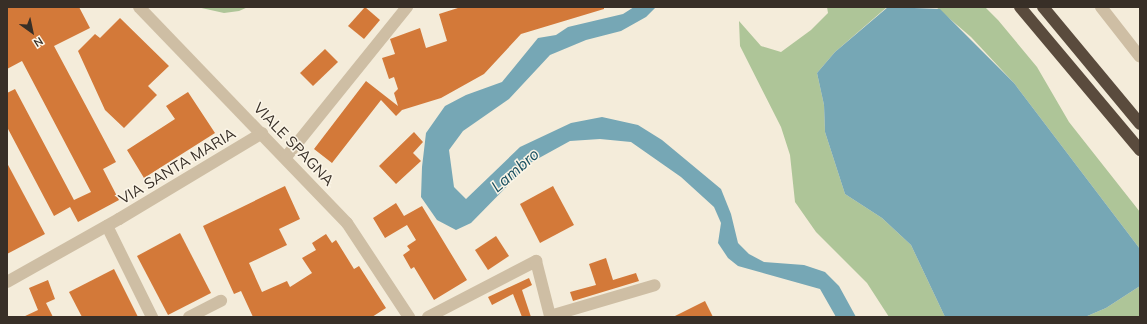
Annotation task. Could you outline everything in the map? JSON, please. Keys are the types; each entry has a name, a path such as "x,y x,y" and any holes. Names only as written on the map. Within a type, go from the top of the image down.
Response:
{"highway":[{"path":"1020,7 1140,150"},
{"path":"1043,7 1140,124"}],"street":[{"name":"VIALE SPAGNA","path":"139,7 286,157 347,223 409,317"},
{"path":"286,157 407,7"},
{"path":"1101,7 1140,57"},
{"name":"VIA SANTA MARIA","path":"7,282 108,226 262,133"},
{"path":"108,226 152,317"},
{"path":"428,317 536,261 550,316 655,285"},
{"path":"190,317 221,301"}],"green space":[{"path":"197,7 248,7 239,11 224,13"},
{"path":"827,7 887,7 835,52 817,73 824,105 825,132 845,194 882,218 911,245 945,317 889,317 867,283 816,232 795,202 790,155 781,127 740,46 739,21 761,46 781,52 811,30 828,13"},
{"path":"936,7 985,7 998,20 1037,67 1069,122 1140,212 1140,249 1014,83 971,37"},
{"path":"1140,286 1140,317 1085,317 1106,308"}],"water":[{"name":"Lambro","path":"634,7 656,7 646,17 621,31 586,40 550,55 509,99 463,131 449,150 454,187 466,199 520,147 571,123 602,117 638,125 662,140 721,189 731,214 738,243 749,254 764,262 804,265 825,272 839,286 856,317 836,317 820,289 738,266 728,258 718,243 721,223 714,207 681,177 631,142 600,139 570,141 530,163 471,223 456,230 437,220 421,197 422,167 426,133 445,106 466,95 502,82 538,38 556,35 568,27 623,14"},
{"path":"888,7 940,9 1014,83 1140,249 1140,286 1106,308 1085,317 945,317 911,245 882,218 845,194 825,132 824,105 817,73 835,52"}],"building":[{"path":"7,7 79,7 90,28 54,46 116,162 103,169 119,200 78,222 70,207 54,216 7,127 7,93 15,89 74,200 91,192 22,61 7,69"},
{"path":"365,7 380,20 364,39 348,26"},
{"path":"461,7 604,7 604,9 521,34 484,74 441,98 402,110 396,116 381,100 332,163 314,149 366,81 398,106 394,93 398,89 394,77 389,79 382,58 395,54 390,39 420,28 426,48 447,41 439,14"},
{"path":"120,18 169,66 148,86 157,95 124,128 105,110 78,51 95,34 100,38"},
{"path":"325,49 338,62 313,86 300,73"},
{"path":"188,92 215,133 144,178 127,150 175,119 166,106"},
{"path":"414,132 423,142 413,153 421,161 396,184 379,166"},
{"path":"7,163 45,234 7,254"},
{"path":"285,186 300,219 279,229 287,245 249,263 262,292 287,281 290,287 312,273 302,258 316,250 312,243 326,234 332,243 336,240 354,269 359,266 386,308 372,317 253,317 241,291 234,294 203,226"},
{"path":"553,186 574,225 540,243 520,204"},
{"path":"396,203 404,216 422,206 467,280 434,300 414,267 411,269 403,255 410,250 407,246 416,240 407,225 385,238 373,218"},
{"path":"180,233 211,293 168,315 137,256"},
{"path":"496,236 509,256 488,270 475,250"},
{"path":"606,258 613,280 636,273 639,281 573,301 570,292 596,285 589,264"},
{"path":"114,269 138,317 82,317 69,292"},
{"path":"529,278 532,285 522,290 531,317 522,317 513,294 492,305 488,297"},
{"path":"48,280 55,299 46,303 53,317 23,317 38,310 29,288"},
{"path":"705,301 713,317 673,317"}]}
